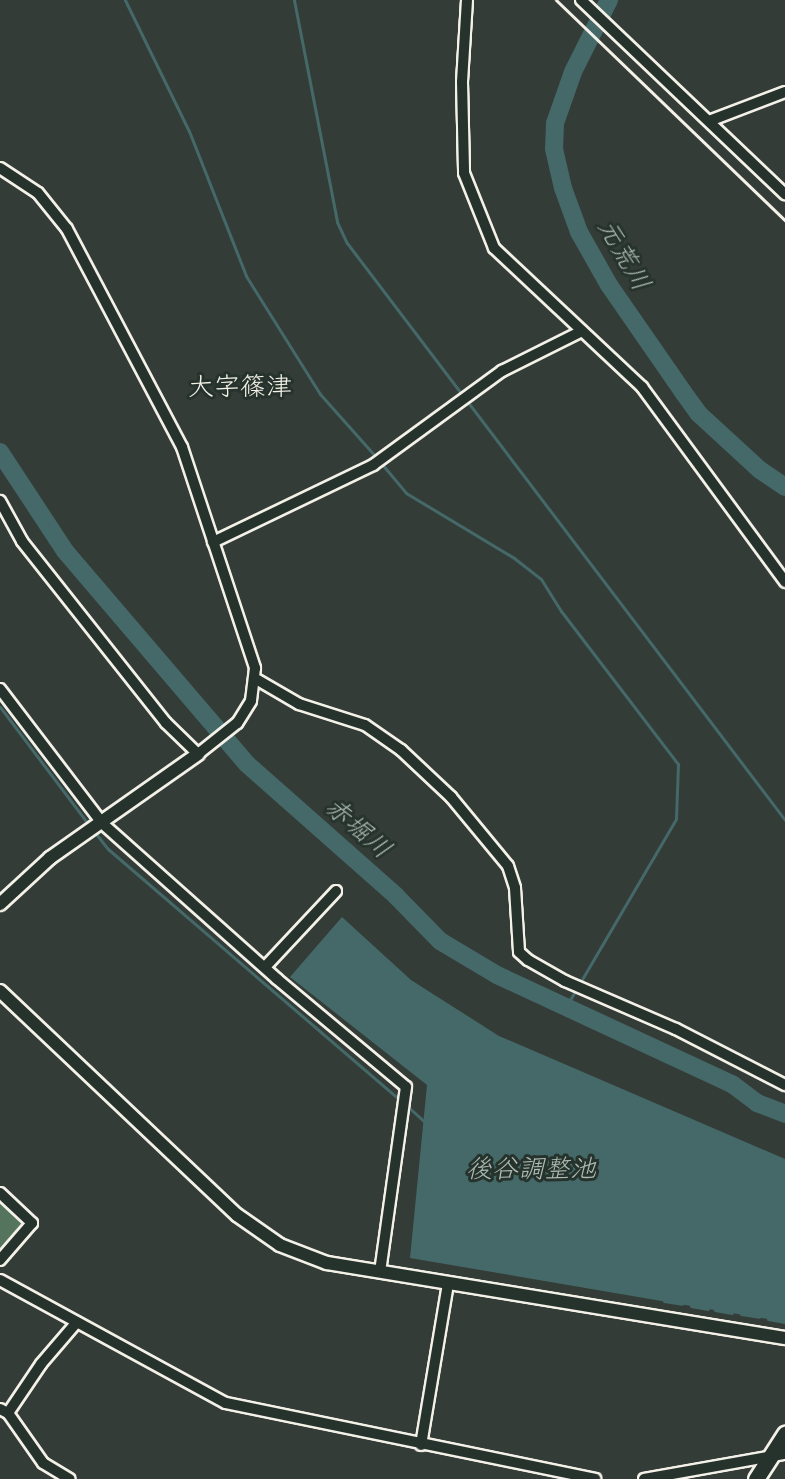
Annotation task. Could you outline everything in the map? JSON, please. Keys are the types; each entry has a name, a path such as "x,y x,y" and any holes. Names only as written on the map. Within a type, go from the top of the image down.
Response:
{"main road":[{"path":"756,1479 779,1454 785,1434"}],"street":[{"path":"467,0 462,82 464,173 494,248 642,387 785,582"},
{"path":"581,0 785,194"},
{"path":"709,121 785,92"},
{"path":"0,168 38,193 67,229 182,447 256,679 251,701 237,723 198,754 33,871 0,904"},
{"path":"213,542 373,465 502,372 582,331"},
{"path":"0,501 22,541 166,723 198,754"},
{"path":"256,679 299,704 365,725 401,750 451,797 508,866 515,888 519,952 528,960 565,981 676,1029 785,1085"},
{"path":"0,689 102,823 265,967 406,1087 380,1271"},
{"path":"265,967 336,891"},
{"path":"0,991 261,1234 327,1263 785,1338"},
{"path":"0,1193 32,1223 0,1260"},
{"path":"0,1280 226,1403 595,1479"},
{"path":"421,1445 448,1283"},
{"path":"70,1479 43,1463 4,1411 77,1322"},
{"path":"644,1479 779,1454"}],"green space":[{"path":"0,1193 32,1223 0,1260"}],"water":[{"name":"後谷調整池","path":"342,917 411,980 499,1036 785,1159 785,1322 410,1258 427,1085 290,977"}],"waterway":[{"path":"125,0 189,131 246,276 320,394 377,458"},
{"path":"294,0 337,222 347,243 785,820"},
{"name":"元荒川","path":"609,0 573,72 555,123 554,149 563,188 579,232 609,285 699,414 760,470 785,487"},
{"name":"赤堀川","path":"0,452 65,551 247,764 396,896 440,941 497,975 732,1084 757,1103 785,1114"},
{"path":"381,463 406,493 514,558 541,579 561,611 678,764 676,819 565,1008"},
{"path":"0,707 89,825"},
{"path":"93,830 108,849 401,1101"},
{"path":"406,1105 426,1123"},
{"path":"664,1301 682,1304"},
{"path":"691,1306 708,1309"},
{"path":"715,1310 732,1313"},
{"path":"741,1314 759,1317"},
{"path":"768,1319 785,1322"}],"railway":[{"path":"556,0 785,220"}],"district":[{"name":"大字篠津","path":"240,387"}]}
